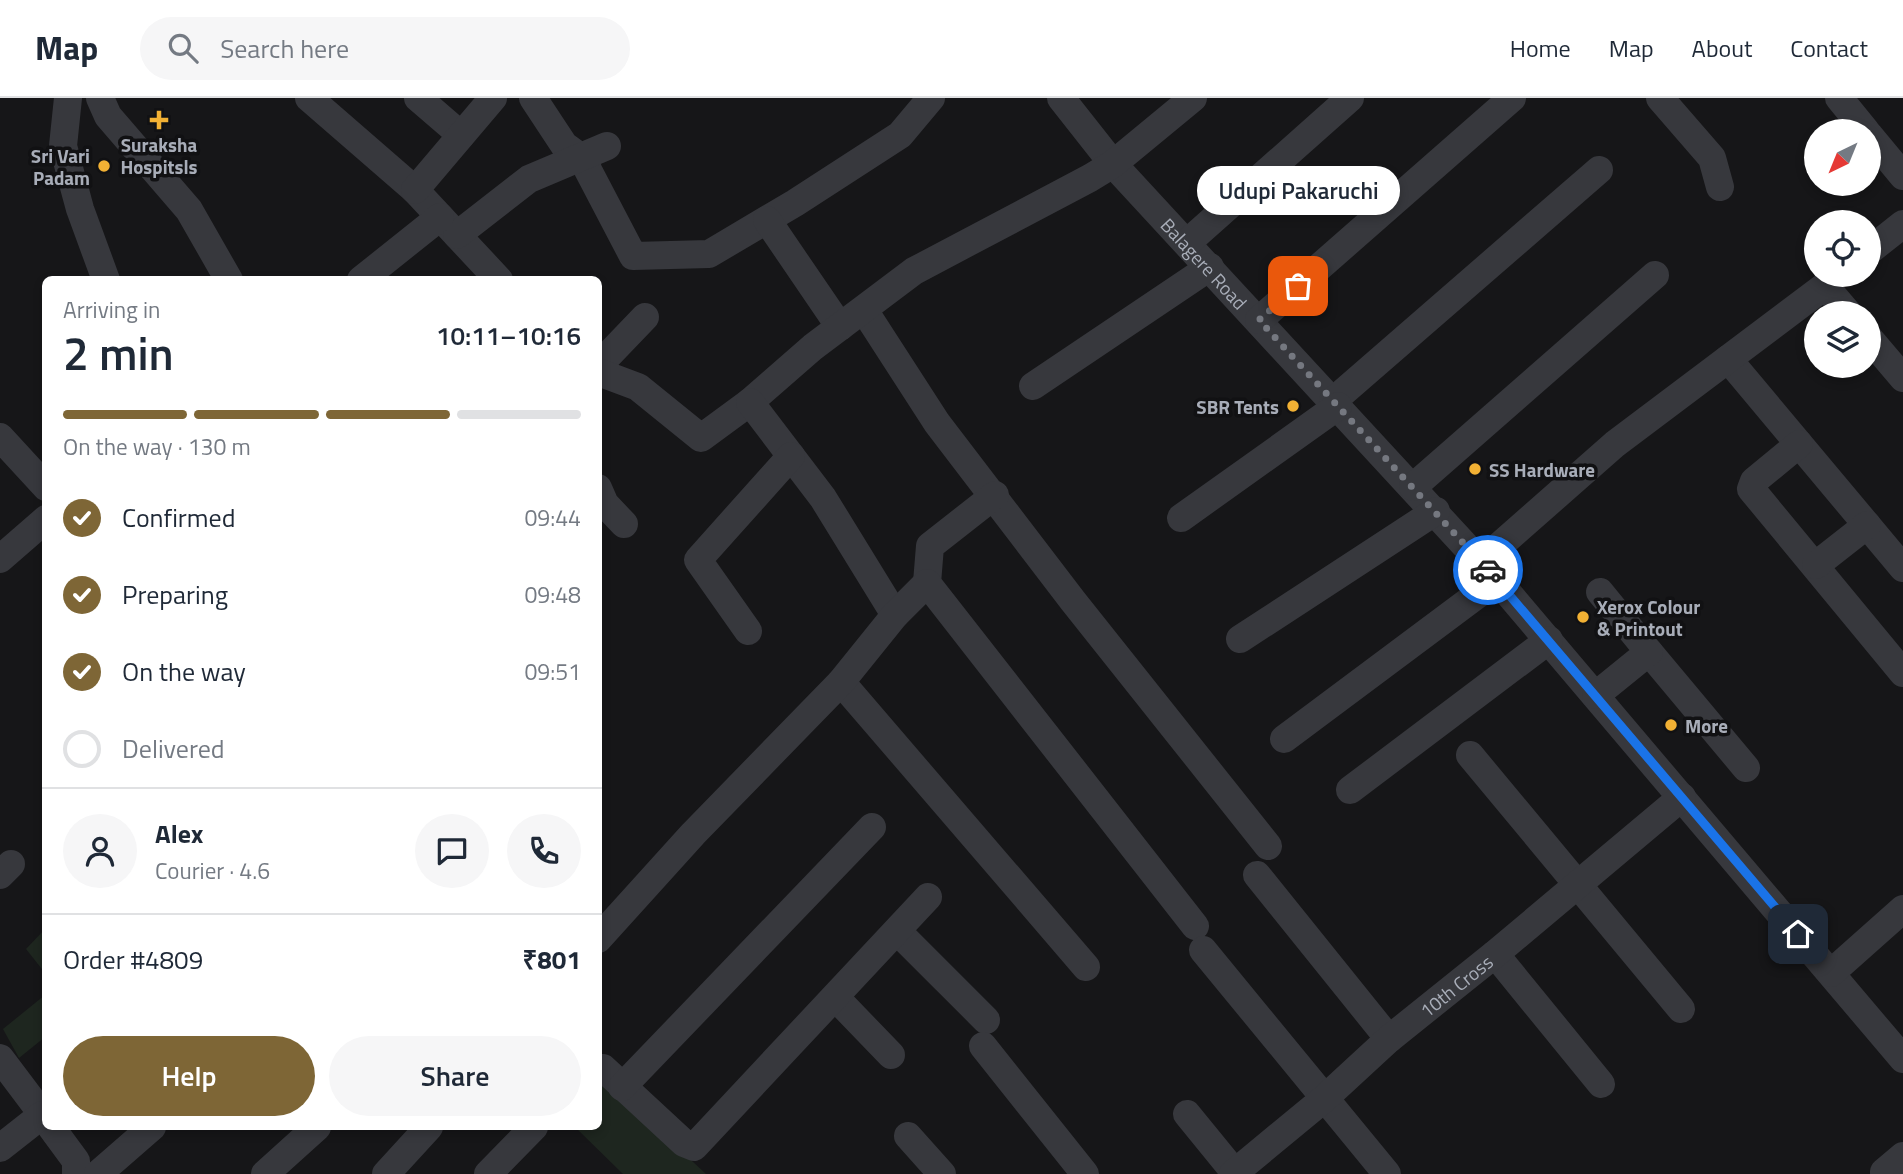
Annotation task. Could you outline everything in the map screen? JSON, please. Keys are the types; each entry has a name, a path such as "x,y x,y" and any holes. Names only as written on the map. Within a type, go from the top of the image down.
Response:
{"street":[{"path":"105,276 80,209 63,146 68,98 99,98 108,116 189,210 227,276"},
{"path":"418,98 461,135"},
{"path":"415,190 494,98"},
{"path":"533,98 564,145 595,151"},
{"path":"595,151 633,256 709,254 900,135 931,98"},
{"name":"Balagere Road","path":"1061,98 1113,164 1188,242 1489,571 1903,1059"},
{"path":"602,373 638,387 701,438 750,402 839,327 914,271 1113,164 1193,98"},
{"path":"1188,242 1350,98"},
{"path":"1259,320 1512,98"},
{"path":"1660,98 1712,158 1720,187"},
{"path":"1839,98 1856,119"},
{"path":"328,104 415,190 495,276"},
{"path":"1881,149 1903,176"},
{"path":"367,276 529,179 595,151"},
{"path":"1181,518 1336,404 1599,170"},
{"path":"767,220 839,327"},
{"path":"1881,241 1903,224"},
{"path":"1033,386 1210,267"},
{"path":"1413,486 1655,275"},
{"path":"1284,739 1489,571 1615,444 1823,287"},
{"path":"864,310 937,423 995,495 1073,601 1268,846"},
{"path":"602,368 645,317"},
{"path":"1881,352 1903,378"},
{"path":"1728,359 1903,568"},
{"path":"750,402 823,498 895,615"},
{"path":"0,437 42,482"},
{"path":"1799,444 1754,481 1751,489 1903,673"},
{"path":"748,631 698,560 791,456"},
{"path":"602,935 693,834 841,682 895,615 927,583 930,546 995,495"},
{"path":"602,496 624,524"},
{"path":"1240,639 1436,512"},
{"path":"0,559 42,522"},
{"path":"1816,565 1867,525"},
{"path":"927,583 1199,938 1387,1174"},
{"path":"1600,592 1746,768"},
{"path":"1350,790 1549,640"},
{"path":"1596,695 1649,652"},
{"path":"841,682 1086,967"},
{"path":"1470,755 1681,1009"},
{"name":"10th Cross","path":"1234,1174 1325,1098 1389,1039 1682,797"},
{"path":"622,1087 872,827"},
{"path":"1257,875 1389,1039"},
{"path":"602,1068 684,1143 694,1147 928,897"},
{"path":"1831,973 1903,908"},
{"path":"897,931 985,1033 1085,1174"},
{"path":"1495,954 1601,1084"},
{"path":"836,998 891,1055"},
{"path":"0,1058 42,1116"},
{"path":"1187,1114 1234,1174"},
{"path":"0,1148 42,1123"},
{"path":"53,1130 76,1161 76,1174"},
{"path":"99,1174 149,1130"},
{"path":"265,1174 314,1130"},
{"path":"386,1174 421,1130"},
{"path":"488,1174 531,1130"},
{"path":"908,1136 942,1174"}],"shaded area":[{"path":"42,932 42,969 26,949"},
{"path":"42,997 42,1039 19,1058 3,1029"},
{"path":"602,1078 706,1174 623,1174 578,1130 602,1130"}],"way so far":[{"path":"1298,286 1259,320 1488,570"}],"place":[{"name":"Suraksha Hospitsls","path":"159,120"},
{"name":"Sri Vari Padam","path":"104,166"},
{"name":"Udupi Pakaruchi","path":"1298,286"},
{"name":"SBR Tents","path":"1293,406"},
{"name":"SS Hardware","path":"1475,469"},
{"name":"Xerox Colour & Printout","path":"1583,617"},
{"name":"More","path":"1671,725"}],"route":[{"path":"1488,570 1798,934"}]}
